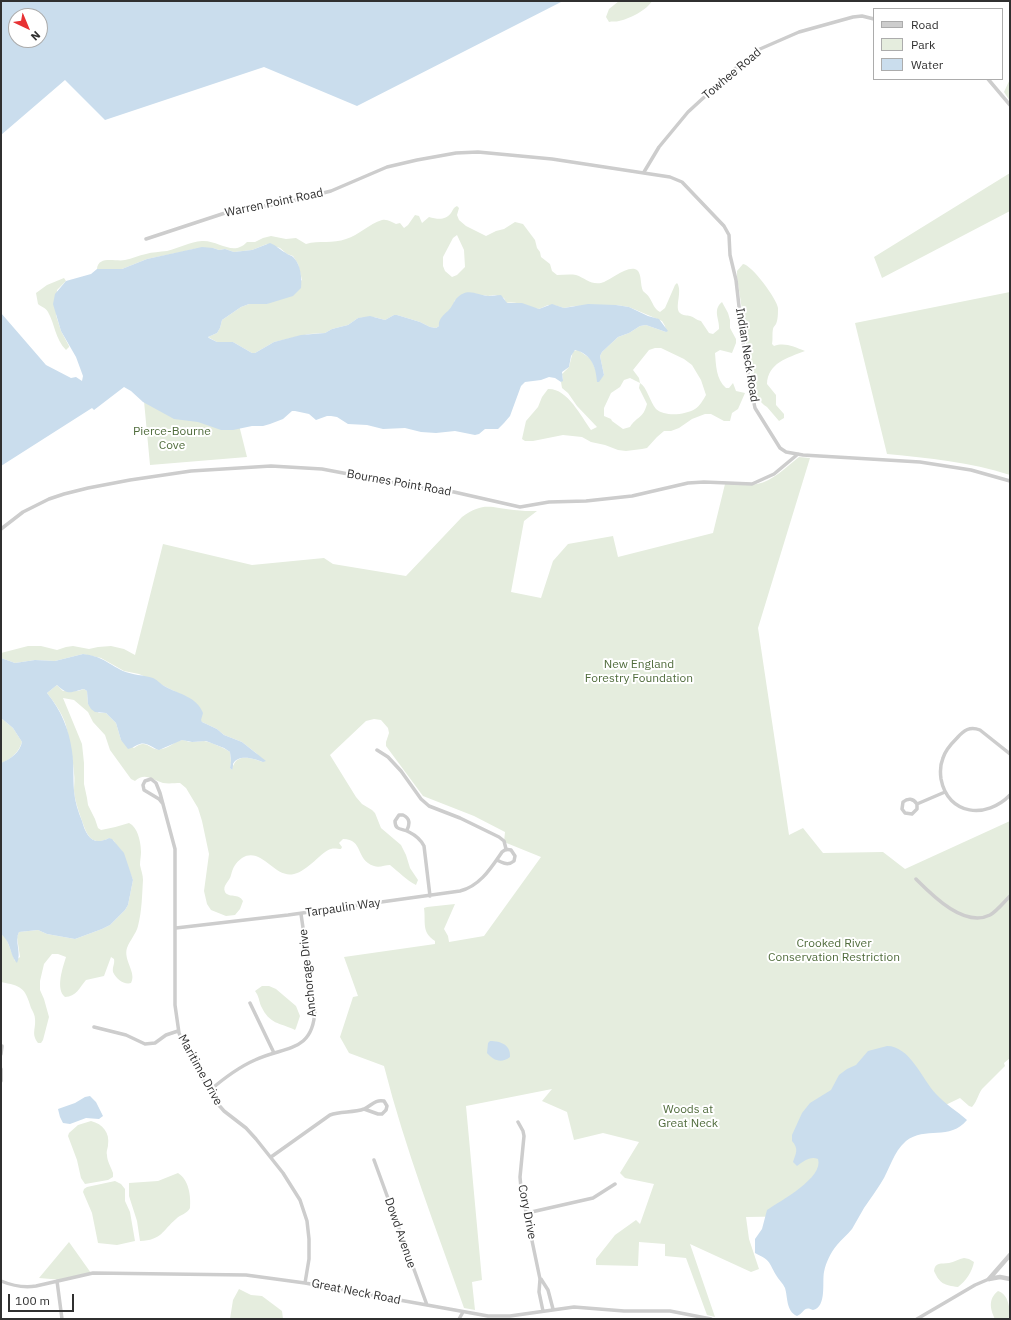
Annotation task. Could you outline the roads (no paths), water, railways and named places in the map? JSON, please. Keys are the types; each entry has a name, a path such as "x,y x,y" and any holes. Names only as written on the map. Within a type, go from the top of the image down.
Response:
{"street":[{"name":"Towhee Road","path":"644,172 659,147 688,112 737,67 760,49 798,32 853,17 862,16 873,18"},
{"path":"989,80 1010,105"},
{"name":"Warren Point Road","path":"146,239 225,213 248,208 266,207 331,191 388,167 456,153 478,152 552,159 590,165"},
{"name":"Indian Neck Road","path":"590,165 667,176 680,181 727,231 730,240 730,255 736,280 745,359 753,401 759,416 779,447 786,452 798,454 920,462 971,470 1010,481"},
{"name":"Bournes Point Road","path":"1,529 23,512 49,499 64,494 130,480 191,471 271,466 322,469 417,487 454,492 520,507 549,502 586,501 632,496 704,482 752,484 774,474 798,454"},
{"path":"1010,754 980,730 971,728 964,731 945,752 942,761 941,776 946,792 951,800 968,809 979,811 993,808 1003,802 1010,795"},
{"path":"377,750 388,757 401,771 421,799 429,806 460,818 501,839 505,843 506,849 514,852 516,858 511,864 506,864 497,860"},
{"name":"Maritime Drive","path":"163,804 157,798 144,790 143,785 145,781 151,779 155,781 160,793 163,804 175,849 176,1004 178,1031 185,1048 220,1108 253,1134 297,1193 304,1209 308,1226 309,1243 305,1283"},
{"path":"917,804 946,792"},
{"path":"908,799 913,800 917,804 917,809 912,814 907,815 902,809 903,802 908,799"},
{"path":"407,830 409,823 408,818 403,815 398,815 394,821 396,827 400,830 409,832 420,840 424,846 430,896"},
{"name":"Tarpaulin Way","path":"176,928 301,914 460,891 471,887 483,877 506,849"},
{"path":"916,878 949,907 962,915 971,918 983,918 992,914 1010,896"},
{"name":"Anchorage Drive","path":"209,1091 223,1079 251,1062 274,1053 290,1049 300,1044 311,1032 315,1010 301,914"},
{"path":"250,1003 274,1053"},
{"path":"94,1027 126,1035 145,1044 154,1043 166,1035 178,1031"},
{"path":"1,1054 2,1046"},
{"path":"1,1069 1,1082"},
{"path":"271,1158 328,1116 364,1109 379,1100 385,1102 387,1106 386,1111 381,1114 364,1109"},
{"name":"Cory Drive","path":"518,1122 524,1136 520,1177 521,1188 540,1279 539,1292 544,1311"},
{"name":"Dowd Avenue","path":"374,1160 426,1306"},
{"path":"527,1213 594,1198 615,1184"},
{"path":"989,1279 1010,1255"},
{"name":"Great Neck Road","path":"1,1281 18,1287 28,1287 92,1273 246,1275 305,1283 426,1306 500,1317 553,1309 579,1307 624,1311 666,1311 711,1319"},
{"path":"917,1319 975,1285 989,1279 1000,1277 1010,1279"},
{"name":"Cory Drive","path":"540,1279 548,1290 553,1309"},
{"path":"57,1281 62,1319"},
{"path":"458,1319 463,1312"}],"water":[{"path":"1,1 563,1 357,106 264,67 105,120 65,80 1,135"},
{"path":"270,243 292,256 296,261 300,272 301,288 293,296 267,304 249,304 241,307 222,320 217,333 208,337 209,338 217,342 233,342 252,353 255,353 274,342 301,335 325,333 332,329 348,325 358,318 370,316 385,320 397,315 436,328 439,326 441,318 449,310 456,299 460,295 469,292 485,296 501,295 507,303 522,303 539,309 552,304 564,308 588,304 629,307 648,316 659,319 668,331 666,332 646,325 640,326 629,333 618,337 602,352 600,356 604,375 599,382 597,382 594,366 589,358 585,354 575,350 571,356 569,367 562,372 563,381 561,382 555,378 549,377 541,380 525,382 521,386 510,416 504,423 498,429 485,429 479,434 475,435 455,431 436,433 421,432 405,428 383,429 367,425 348,424 337,417 331,416 316,420 309,414 295,411 292,411 283,419 263,426 221,430 198,422 174,419 143,402 124,387 94,410 92,408 1,466 1,313 46,365 71,378 76,377 82,381 83,376 76,357 61,331 53,304 55,294 66,281 91,274 97,269 122,269 147,259 202,247 219,250 225,249 234,252 252,250"},
{"path":"83,654 100,658 123,671 153,678 164,686 187,697 197,703 203,713 201,720 202,722 217,729 224,735 242,742 266,761 263,762 247,758 239,759 233,764 232,770 230,768 230,752 206,741 192,742 182,740 159,750 147,744 139,744 128,749 121,740 116,723 106,713 95,712 91,709 88,704 87,691 84,689 67,692 57,685 47,693 64,720 69,735 73,756 75,799 86,831 94,840 98,841 109,838 112,839 124,853 133,880 128,905 125,910 110,925 102,929 75,939 47,934 38,930 19,932 17,939 19,955 17,963 14,960 5,937 1,934 1,763 14,755 21,746 22,742 13,728 1,718 1,658 15,663 35,660 55,661"},
{"path":"490,1041 504,1044 509,1049 510,1057 500,1061 492,1058 487,1053 488,1043"},
{"path":"887,1046 895,1047 909,1057 936,1094 967,1120 953,1130 921,1134 906,1141 902,1145 895,1155 884,1178 852,1229 837,1245 829,1257 824,1272 823,1294 820,1304 817,1308 813,1310 808,1308 797,1316 793,1314 789,1308 785,1288 770,1264 767,1260 755,1253 755,1239 762,1229 767,1210 800,1188 814,1174 818,1166 818,1159 815,1158 807,1160 797,1166 793,1162 796,1149 792,1141 792,1135 802,1113 810,1103 831,1090 839,1075 856,1065 868,1051"},
{"path":"90,1096 96,1102 103,1116 99,1119 86,1118 70,1124 63,1123 58,1109"}],"park label":[{"name":"Pierce-Bourne Cove","path":"172,439"},
{"name":"New England Forestry Foundation","path":"639,672"},
{"name":"Crooked River Conservation Restriction","path":"834,951"},
{"name":"Woods at Great Neck","path":"688,1117"}]}
